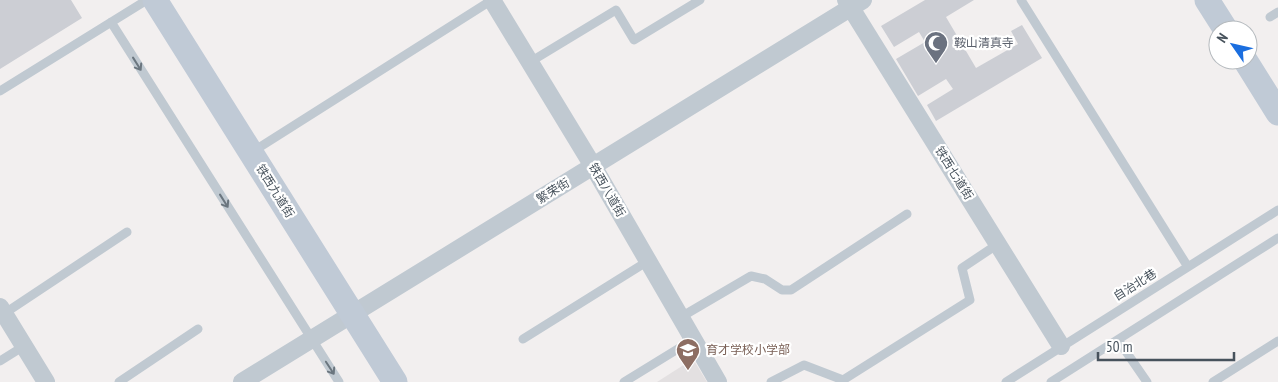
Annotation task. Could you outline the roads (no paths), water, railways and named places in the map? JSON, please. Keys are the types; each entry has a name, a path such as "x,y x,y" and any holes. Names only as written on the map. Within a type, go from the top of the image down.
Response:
{"main road":[{"name":"铁西九道街","path":"156,0 396,382"},
{"path":"1207,0 1220,20"},
{"path":"1250,70 1278,114"}],"street":[{"name":"铁西八道街","path":"492,0 594,166 718,382"},
{"name":"繁荣街","path":"242,382 594,166 853,3"},
{"name":"铁西七道街","path":"853,3 1061,346"},
{"path":"1,313 46,382"}],"lane":[{"path":"0,91 147,0"},
{"path":"251,152 492,0"},
{"path":"530,62 616,10 634,40 700,0"},
{"path":"1020,0 1188,267"},
{"path":"111,22 339,382"},
{"name":"自治北巷","path":"1006,382 1278,210"},
{"path":"681,317 751,276 765,279 782,290 791,290 907,214"},
{"path":"1,313 127,232"},
{"path":"1051,382 1278,238"},
{"path":"771,382 804,365 843,380 970,300 962,268 998,244"},
{"path":"522,339 648,261"},
{"path":"119,382 198,329"},
{"path":"624,382 694,339"},
{"path":"1118,340 1147,382"},
{"path":"1213,382 1278,341"},
{"path":"0,361 24,346"}],"place":[{"name":"鞍山清真寺","path":"936,64"},
{"name":"育才学校小学部","path":"688,371"}]}
